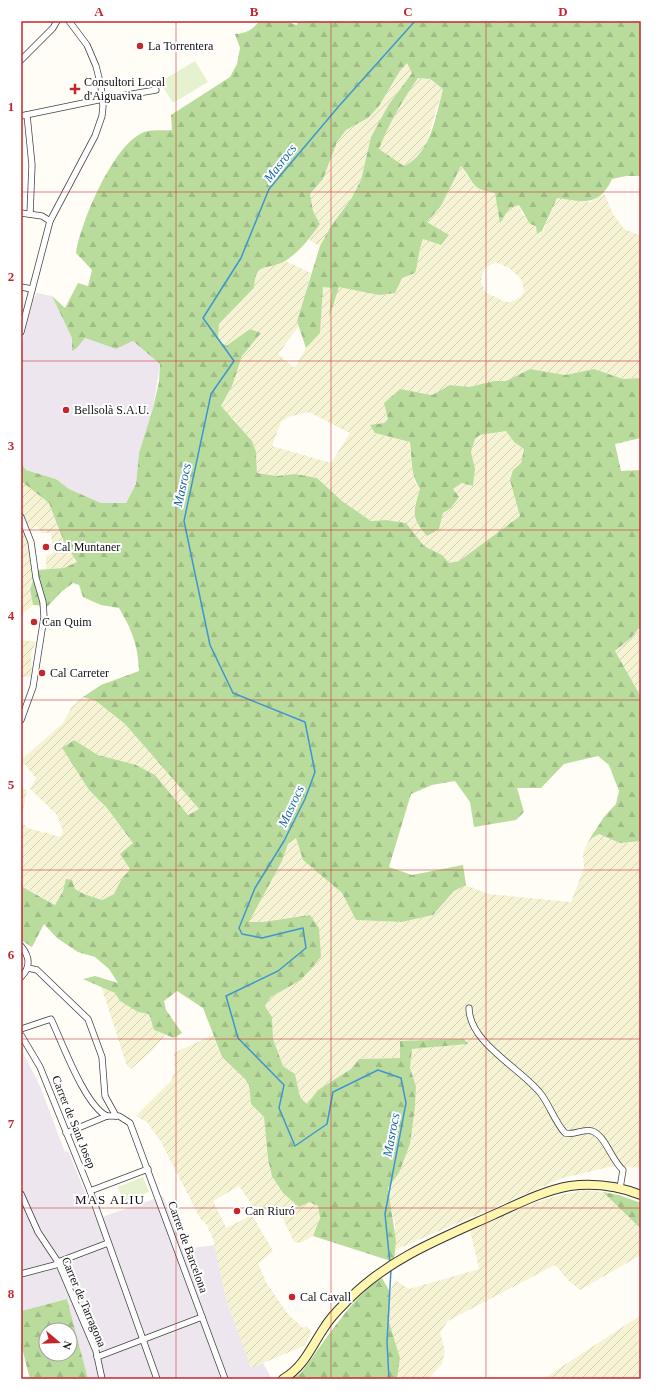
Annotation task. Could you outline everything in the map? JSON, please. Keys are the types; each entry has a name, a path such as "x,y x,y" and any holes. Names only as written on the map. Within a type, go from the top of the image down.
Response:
{"street":[{"path":"21,60 53,28 57,21"},
{"path":"21,332 50,221 96,136 100,125 103,99 102,86 92,55 87,45 69,21"},
{"path":"21,116 156,90"},
{"path":"27,115 32,165 30,214"},
{"path":"21,213 42,216 50,221"},
{"path":"21,287 32,290"},
{"path":"21,518 31,542 36,578 43,602 44,617 33,687 21,720"},
{"path":"21,946 27,956 28,968 21,977"},
{"path":"28,968 37,970 88,1019 102,1057 105,1096 116,1116 107,1116 66,1133"},
{"path":"469,1008 471,1022 482,1038 540,1093 565,1133 569,1135 590,1130 598,1133 622,1170 620,1188"},
{"path":"21,1029 51,1018 87,1095 100,1113 107,1116"},
{"name":"Carrer de Sant Josep","path":"21,1034 40,1067 90,1191 157,1379"},
{"name":"Carrer de Barcelona","path":"116,1116 125,1118 130,1123 148,1168 225,1379"},
{"path":"90,1191 148,1168"},
{"path":"283,1379 306,1359 323,1329 336,1312 373,1276 440,1238 545,1192 565,1187 588,1185 620,1188 641,1195"},
{"name":"Carrer de Tarragona","path":"21,1194 38,1232 58,1262 97,1357 102,1379"},
{"path":"21,1274 56,1265 58,1262 108,1243"},
{"path":"97,1357 202,1317"}],"shaded area":[{"path":"407,63 412,72 389,104 371,137 361,180 351,199 331,226 320,246 309,240 320,224 313,211 310,194 323,179 337,142 346,130 368,118"},
{"path":"418,78 429,79 443,89 425,147 413,162 404,166 379,149 387,128 401,102"},
{"path":"461,166 474,186 485,192 495,193 505,217 510,208 519,205 522,214 536,225 538,234 543,231 557,198 591,202 604,193 613,214 624,229 641,236 641,378 623,379 594,369 565,375 530,369 506,381 494,381 469,387 450,385 432,395 420,392 388,419 375,433 410,442 411,463 415,483 420,489 415,506 439,529 443,513 451,508 453,489 462,483 473,486 475,469 471,452 475,439 480,435 506,431 514,442 524,448 521,463 513,470 520,516 459,561 449,564 442,555 424,546 406,523 386,520 371,521 342,501 317,478 295,474 277,476 257,473 256,452 235,420 228,415 221,406 232,386 242,356 261,333 250,329 226,347 218,340 219,324 254,289 255,276 262,268 285,261 311,273 297,321 299,326 278,354 293,367 296,366 306,348 320,333 323,287 332,288 330,316 339,286 379,295 402,278 418,262 419,249 423,238 441,245 448,235 427,222 441,206","holes":["496,262 509,268 522,280 524,292 520,297 511,302 505,302 485,292 481,282 484,268","309,412 350,433 331,463 272,446 281,422 288,417"]},
{"path":"37,293 52,296 77,348 85,338 116,349 133,341 160,364 153,408 139,453 136,484 126,503 101,503 69,489 56,479 26,470 21,463 21,348 33,300"},
{"path":"21,481 49,503 64,542 77,562 64,568 46,570 46,556 53,553 51,533 42,533 36,526 31,529 37,570 30,589 33,605 21,615"},
{"path":"638,630 641,637 641,697 615,651"},
{"path":"21,640 36,642 31,654 32,677 21,677"},
{"path":"83,697 96,701 125,724 199,809 188,815 173,798 115,760 98,755 74,740 62,748 89,790 107,808 133,843 130,869 121,880 114,894 102,900 84,894 75,889 63,891 55,905 21,886 21,822 28,828 60,837 63,832 57,815 30,789 36,778 21,760 63,723 71,708"},
{"path":"21,787 27,790 21,822"},
{"path":"599,834 620,843 641,841 641,1168 613,1166 563,1178 395,1250 395,1223 389,1202 388,1188 399,1173 410,1144 416,1086 410,1068 412,1049 468,1044 400,1041 400,1058 359,1059 351,1069 318,1090 307,1104 300,1097 295,1074 283,1066 273,1039 272,1017 265,1006 271,997 301,980 310,915 248,923 282,861 288,844 296,838 303,860 342,893 356,920 402,922 433,915 454,891 466,885 488,894 571,902 584,868 583,853 589,840"},
{"path":"101,986 115,993 138,1011 149,1014 154,1030 165,1035 154,1049 131,1069 127,1066"},
{"path":"213,1035 222,1057 245,1079 249,1085 251,1104 264,1117 268,1159 309,1202 318,1206 320,1218 313,1236 301,1243 294,1242 282,1217 273,1214 261,1218 239,1186 213,1201 226,1228 252,1215 273,1251 258,1264 267,1284 288,1314 303,1328 307,1326 312,1333 304,1346 251,1368 227,1302 213,1239 207,1225 200,1218 161,1142 147,1122 136,1116 170,1082 175,1072 174,1054"},
{"path":"21,1049 40,1086 65,1152 68,1151 96,1219 163,1196 185,1249 215,1245 227,1302 251,1367 263,1363 272,1379 88,1379 78,1341 78,1322 73,1322 67,1299 21,1311"},
{"path":"583,1190 603,1192 641,1229 641,1255 580,1290 569,1281 555,1265 448,1321 440,1332 445,1351 442,1364 428,1379 397,1379 400,1358 389,1322 390,1292 395,1280 409,1289 479,1269 470,1230 545,1199"},
{"path":"641,1315 641,1379 543,1379"}],"green space":[{"path":"259,21 284,21 297,25 298,21 641,21 641,176 626,176 612,179 602,194 589,200 575,201 557,198 542,231 537,234 536,226 530,224 519,205 510,208 500,223 495,193 477,187 461,166 441,206 427,222 449,235 441,245 423,239 415,273 402,278 395,293 379,295 339,287 329,318 332,288 323,287 320,333 306,348 297,321 320,246 331,226 351,199 361,180 371,137 389,104 412,73 407,63 400,71 379,106 368,118 346,130 337,142 323,179 310,194 313,211 320,224 303,245 288,259 277,265 259,270 254,288 219,324 218,340 226,346 250,329 261,333 242,356 232,386 221,406 252,441 256,452 257,473 277,476 295,474 317,478 342,501 371,521 386,520 406,523 424,546 442,555 449,563 459,561 520,516 510,480 513,470 521,463 524,449 514,442 506,431 480,435 475,439 471,452 475,469 473,486 462,483 453,489 459,497 451,508 443,513 439,529 427,536 418,524 415,514 420,489 414,478 410,442 375,433 370,425 384,423 388,419 384,403 400,389 432,395 450,385 469,387 494,381 506,381 530,369 565,375 594,369 623,379 641,378 641,438 615,444 621,471 641,470 641,626 631,638 615,651 641,697 641,841 620,843 599,834 589,840 604,817 616,804 619,791 609,765 598,756 564,764 541,788 517,788 524,812 516,820 474,827 470,802 455,781 432,785 411,794 389,867 412,875 463,865 466,885 454,891 433,915 402,922 356,920 342,893 303,860 296,838 288,844 282,861 249,922 263,922 310,915 319,928 321,957 301,980 271,997 265,1006 272,1017 273,1039 283,1066 295,1074 300,1097 307,1104 318,1090 351,1069 359,1059 400,1058 400,1041 464,1039 468,1044 412,1049 410,1068 416,1086 410,1144 399,1173 388,1188 396,1241 394,1262 313,1236 320,1218 318,1206 309,1202 299,1207 283,1193 272,1176 268,1159 264,1117 251,1104 249,1085 245,1079 222,1057 203,1008 177,991 164,1001 166,1010 182,1033 174,1038 154,1030 149,1014 138,1012 120,1001 115,993 83,979 95,976 118,983 109,969 95,957 78,952 57,938 44,924 32,947 21,940 21,886 55,905 63,891 66,879 72,880 75,889 84,894 102,900 114,894 121,880 130,869 120,854 133,843 107,808 89,790 62,748 74,740 98,755 136,765 155,775 188,815 199,809 125,724 96,701 83,697 101,685 139,671 134,638 119,608 101,605 83,597 79,585 73,583 61,592 48,606 33,605 30,589 37,570 64,568 77,562 64,542 49,503 21,481 21,463 26,470 56,479 69,489 101,503 126,503 136,484 139,453 153,408 159,382 160,364 133,341 116,349 85,338 77,348 72,351 72,338 52,296 65,308 78,283 88,286 92,270 76,253 79,239 91,204 110,168 120,153 131,141 142,133 172,130 171,115 230,77 237,64 240,48 235,34 243,33 249,30","holes":["418,78 430,79 443,89 435,122 420,153 404,166 379,149 396,112"]},
{"path":"195,61 208,82 173,103 160,82"},
{"path":"143,1177 149,1192 123,1202 118,1187"},
{"path":"603,1192 619,1195 641,1203 641,1229"},
{"path":"382,1278 390,1292 389,1322 400,1358 397,1379 292,1379 301,1373 328,1335 361,1294"},
{"path":"67,1299 73,1322 38,1322 38,1362 78,1362 78,1341 88,1379 30,1379 21,1344 21,1311"}],"waterway":[{"name":"Masrocs","path":"390,1264 385,1214 406,1103 401,1078 378,1070 333,1092 327,1124 295,1146 279,1108 284,1085 238,1038 226,996 278,971 306,948 303,928 262,938 242,934 239,928 255,888 284,841 305,799 315,772 305,722 233,693 210,645 184,521 211,394 234,361 203,318 241,258 269,189 339,106 415,21"},
{"name":"Masrocs","path":"389,1379 387,1342 391,1269"}],"place":[{"name":"La Torrentera","path":"140,46"},
{"name":"Consultori Local d'Aiguaviva","path":"75,89"},
{"name":"Bellsolà S.A.U.","path":"66,410"},
{"name":"Cal Muntaner","path":"46,547"},
{"name":"Can Quim","path":"34,622"},
{"name":"Cal Carreter","path":"42,673"},
{"name":"Can Riuró","path":"237,1211"},
{"name":"Cal Cavall","path":"292,1297"}],"district":[{"name":"MAS ALIU","path":"110,1199"}]}
